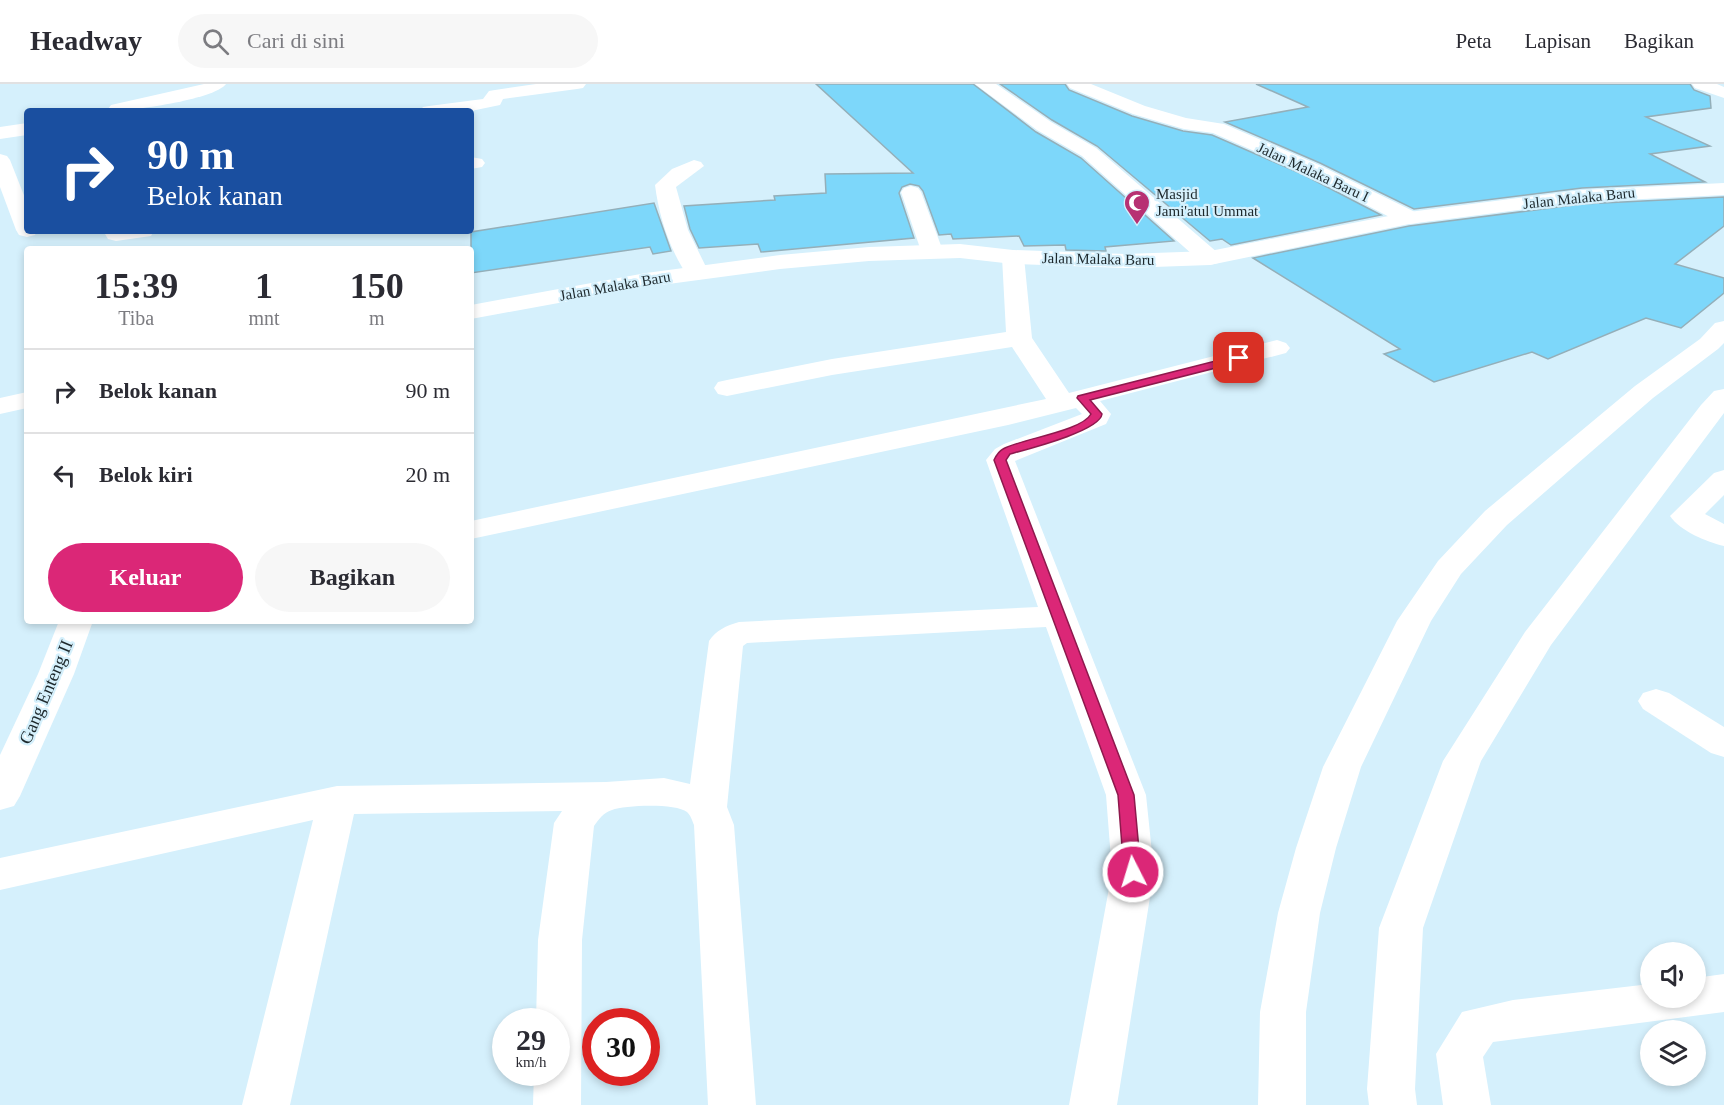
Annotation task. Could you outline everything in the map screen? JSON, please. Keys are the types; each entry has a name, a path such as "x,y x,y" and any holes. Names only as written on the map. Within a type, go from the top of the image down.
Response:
{"main road":[{"path":"122,108 208,89 217,84"},
{"path":"454,108 487,104 494,101 495,95 500,94 577,84"},
{"path":"984,84 1044,126 1089,152 1210,258"},
{"name":"Jalan Malaka Baru I","path":"1076,84 1139,110 1184,123 1217,128 1312,169 1409,218"},
{"path":"1701,84 1724,93"},
{"path":"0,133 24,129"},
{"path":"0,160 19,183 24,211"},
{"path":"694,166 679,173 665,185 667,204 676,232 697,273"},
{"name":"Jalan Malaka Baru","path":"474,311 646,280 869,254 960,251 1013,257 1125,261 1210,258 1409,218 1593,195 1724,189"},
{"path":"912,192 932,251"},
{"path":"116,238 131,234"},
{"path":"1013,257 1019,338 1072,401 1097,414 1091,422 1064,434 1006,452 1000,460 1126,795 1133,872 1093,1105"},
{"path":"1282,1105 1283,1012 1299,913 1316,848 1342,767 1414,621 1449,568 1496,518 1644,392 1708,344 1724,328"},
{"path":"727,388 832,367 1019,338"},
{"path":"474,529 1008,417 1277,348"},
{"path":"1393,1105 1390,1089 1401,928 1462,761 1537,640 1710,411 1724,397"},
{"path":"0,406 24,401"},
{"path":"1724,479 1685,516 1724,537"},
{"path":"732,1105 714,825 707,807 726,641 733,636 1057,616"},
{"name":"Gang Enteng II","path":"0,796 56,674 75,624"},
{"path":"1656,701 1724,744"},
{"path":"0,874 337,800 606,796 664,792 696,799 707,807"},
{"path":"557,1105 560,940 574,823 587,806 606,796"},
{"path":"266,1105 337,800"},
{"path":"1706,995 1724,993"},
{"path":"1467,1105 1459,1054 1479,1026 1513,1019 1640,1004"}],"building":[{"path":"816,84 973,84 1036,132 1081,158 1174,241 1105,247 1106,251 1066,250 1065,245 1024,246 1019,236 953,239 951,234 939,235 923,191 919,186 910,184 902,187 899,193 914,238 761,252 758,244 699,248 690,229 684,206 775,200 774,196 826,193 825,174 913,173"},
{"path":"1000,84 1065,84 1069,90 1132,116 1183,131 1212,135 1304,175 1381,215 1231,245 1222,239 1210,241 1097,146 1052,120"},
{"path":"1256,84 1690,84 1694,90 1710,96 1711,108 1646,117 1710,146 1650,154 1705,182 1582,188 1414,209 1320,163 1225,122 1308,107"},
{"path":"1724,197 1724,226 1675,264 1724,278 1724,293 1681,328 1646,318 1548,359 1532,352 1434,382 1384,354 1400,349 1253,258 1409,226 1582,204"},
{"path":"654,203 671,251 653,254 650,247 474,273 474,246 471,246 471,234 474,234 474,232"}],"place":[{"name":"Masjid Jami'atul Ummat","path":"1137,226"}],"route":[{"path":"1133,872 1126,795 1000,460 1006,452 1083,427 1091,422 1097,414 1082,398 1239,358"}]}
